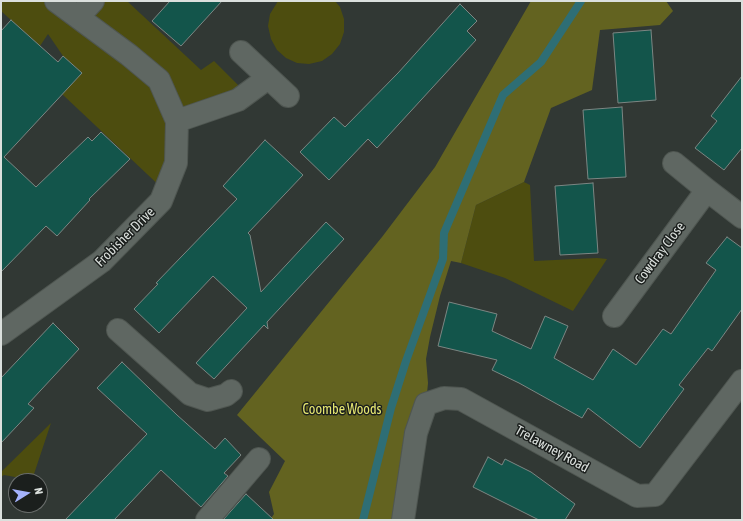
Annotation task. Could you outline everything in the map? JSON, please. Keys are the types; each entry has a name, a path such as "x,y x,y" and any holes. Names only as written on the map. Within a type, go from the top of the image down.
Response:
{"street":[{"name":"Frobisher Drive","path":"1,334 102,262 161,201 176,163 177,121 159,80 130,55 56,1"},
{"path":"78,17 93,1"},
{"path":"241,52 288,96"},
{"path":"177,121 238,100 268,78"},
{"path":"674,163 742,217"},
{"name":"Cowdray Close","path":"614,316 707,190"},
{"path":"118,330 190,394 208,400 226,395 231,391"},
{"name":"Trelawney Road","path":"403,520 416,432 426,404 444,398 460,399 637,496 655,495 742,381"},
{"path":"207,520 259,459"}],"shaded area":[{"path":"1,1 127,1 201,70 214,61 246,93 177,121 165,191 62,94 82,73 63,56 48,34 40,46 1,11"},
{"path":"278,1 335,1 340,7 344,19 344,32 340,44 332,54 322,61 309,64 297,63 286,58 277,50 271,39 268,26 270,14"},
{"path":"524,182 530,185 534,261 597,258 607,259 573,311 505,278 461,263 476,205"},
{"path":"51,423 34,473 8,473 8,476 4,475 1,477 1,472"}],"green space":[{"name":"Coombe Woods","path":"531,1 666,1 673,11 660,25 600,30 592,90 551,108 524,182 476,205 461,263 451,261 440,296 430,337 426,359 428,383 426,404 403,520 270,520 274,514 269,492 285,461 237,415 382,237 435,167"}],"building":[{"path":"170,1 222,1 181,46 152,21"},
{"path":"460,4 477,21 467,31 476,40 377,148 368,139 329,180 300,152 334,117 345,127 398,73"},
{"path":"11,20 58,62 63,56 82,73 4,157 36,187 88,137 92,141 101,132 130,159 89,199 90,200 57,236 46,226 1,272 1,31"},
{"path":"651,30 656,100 618,103 613,33"},
{"path":"742,76 742,148 724,170 695,148 717,121 711,116"},
{"path":"622,107 626,177 588,179 583,110"},
{"path":"265,140 303,175 248,233 250,235 261,292 326,222 344,239 267,322 268,329 264,325 214,379 196,363 247,308 213,276 159,333 134,309 158,284 156,283 237,199 223,186"},
{"path":"593,183 598,253 560,255 555,186"},
{"path":"727,237 742,248 742,309 712,351 708,348 679,385 684,389 640,448 588,408 582,418 519,383 492,370 497,360 438,346 449,302 497,314 492,331 531,349 545,316 568,326 554,358 593,380 613,349 636,365 663,329 671,334 716,270 706,263"},
{"path":"53,323 79,349 28,404 34,408 1,443 1,378"},
{"path":"122,362 215,449 225,438 241,455 224,473 228,476 201,507 161,470 114,520 65,520 147,434 97,388"},
{"path":"488,457 502,465 505,459 531,472 575,504 565,520 539,520 473,487"},
{"path":"246,494 274,520 223,520"}],"waterway":[{"path":"363,520 391,408 406,361 443,259 444,233 503,95 541,62 581,1"}]}
